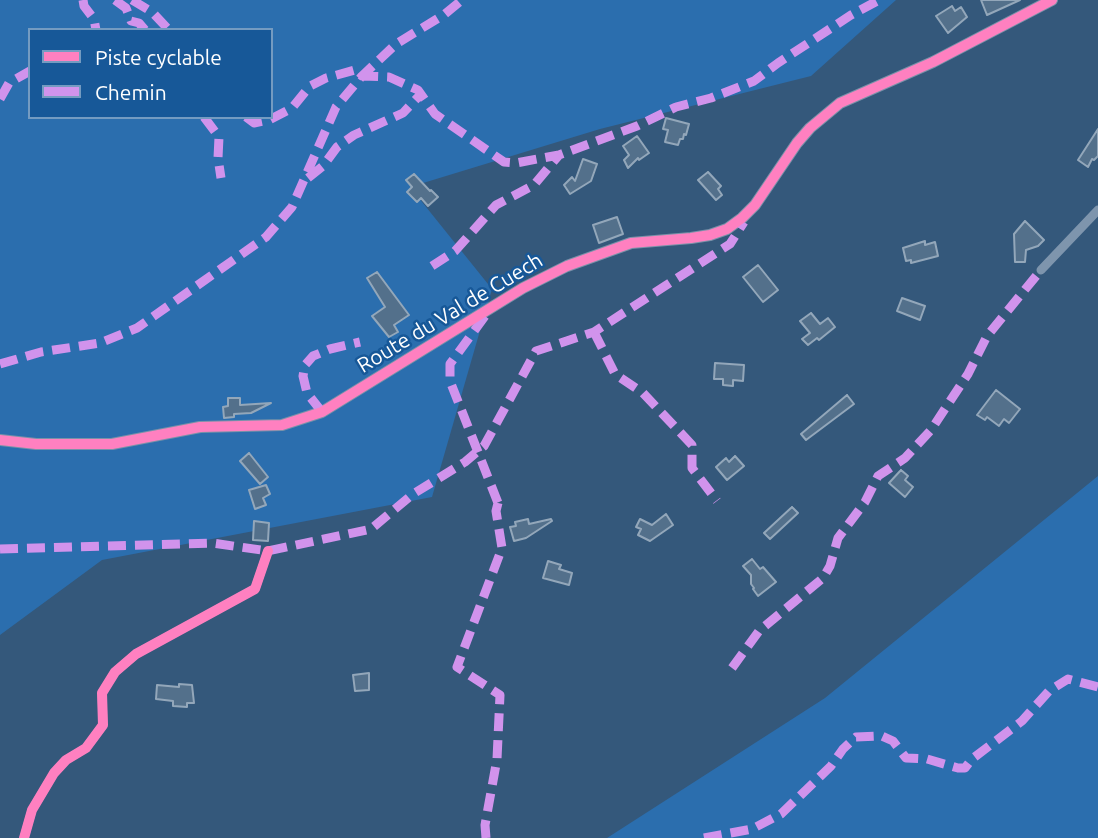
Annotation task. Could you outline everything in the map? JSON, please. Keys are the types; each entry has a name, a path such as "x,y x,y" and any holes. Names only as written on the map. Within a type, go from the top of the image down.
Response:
{"street":[{"name":"Route du Val de Cuech","path":"4,444 112,444 200,427 282,425 322,412 523,288 567,266 631,243 691,238 727,229 755,205 810,128 840,103 933,62 1052,0"},
{"path":"1041,270 1098,210"},
{"path":"24,838 32,810 54,773 86,748 103,725 102,693 115,672 136,654 255,589 268,551"}],"shaded area":[{"path":"0,0 896,0 811,76 600,129 410,187 492,289 432,497 102,560 0,635"},
{"path":"1098,476 1098,838 607,838 825,698"}],"building":[{"path":"981,0 1020,0 987,15"},
{"path":"952,6 955,11 961,7 967,17 948,33 936,16"},
{"path":"666,118 689,124 686,135 680,139 678,145 665,142 668,130 663,129"},
{"path":"1098,129 1098,156 1092,159 1088,167 1078,160"},
{"path":"637,136 649,153 639,160 638,158 628,168 624,160 629,155 623,146"},
{"path":"583,159 597,164 591,181 570,194 564,185 572,177 575,181"},
{"path":"708,172 721,186 718,189 722,195 716,200 698,180"},
{"path":"414,174 438,197 428,206 421,198 417,202 407,192 412,187 406,180"},
{"path":"617,217 623,234 599,243 593,225"},
{"path":"1025,221 1044,240 1038,246 1026,250 1025,262 1015,262 1014,234"},
{"path":"925,241 925,245 935,242 938,256 911,263 911,260 906,261 903,248"},
{"path":"758,265 778,290 763,302 743,277"},
{"path":"377,272 409,315 394,325 398,332 389,337 372,316 385,307 367,278"},
{"path":"902,298 925,306 920,320 897,311"},
{"path":"811,313 820,324 828,318 835,327 808,345 802,339 810,333 800,321"},
{"path":"715,363 744,365 743,381 733,380 733,386 723,385 723,379 714,379"},
{"path":"996,390 1020,409 1009,423 1004,419 999,426 987,417 985,420 977,415"},
{"path":"847,395 854,404 806,440 801,434"},
{"path":"228,398 240,398 240,405 271,403 251,413 234,414 234,417 224,418 223,407 228,406"},
{"path":"249,453 268,477 260,484 240,461"},
{"path":"735,456 744,466 727,480 716,467 726,458 729,462"},
{"path":"901,470 908,476 905,480 913,487 905,497 889,483"},
{"path":"266,485 270,494 263,498 266,505 255,509 249,490"},
{"path":"792,507 798,513 770,539 764,533"},
{"path":"666,514 673,525 650,541 638,535 641,529 636,527 640,519 652,525"},
{"path":"528,519 529,524 551,519 552,521 526,538 514,541 510,527 516,526 515,522"},
{"path":"254,521 269,523 268,541 253,540"},
{"path":"752,559 776,582 758,596 751,584 751,575 743,566"},
{"path":"548,561 561,565 559,569 572,573 569,585 543,578"},
{"path":"369,673 369,690 355,691 353,675"},
{"path":"179,684 192,685 194,703 187,703 187,707 173,706 173,701 156,699 157,685 179,687"}],"marked path":[{"path":"83,0 84,6 94,19 96,28"},
{"path":"115,0 126,8 131,21 139,23 143,28"},
{"path":"132,0 152,12 167,28"},
{"path":"0,364 41,352 100,343 137,328 266,237 292,207 336,107 362,76 396,44 445,14 462,0"},
{"path":"273,118 292,108 310,86 326,78 355,70 362,76 389,77 418,90 435,114 504,162 516,163 559,155 637,126 676,107 711,98 754,81 851,15 879,0"},
{"path":"0,99 9,83 28,72"},
{"path":"308,178 323,166 337,147 354,135 403,113 421,94"},
{"path":"206,119 219,137 221,178"},
{"path":"249,119 254,123 271,119"},
{"path":"432,266 455,251 496,205 534,185 559,155"},
{"path":"0,549 212,543 268,551 371,529 413,494 465,462 484,446 536,351 594,332 730,244 744,222"},
{"path":"732,668 759,631 823,578 830,566 838,538 865,502 878,476 905,458 931,430 968,374 987,336 1041,270"},
{"path":"485,316 450,364 450,381 500,508"},
{"path":"594,332 615,374 643,393 692,445 692,468 717,501"},
{"path":"322,412 307,393 303,376 305,365 313,356 360,342"},
{"path":"486,838 485,825 497,759 500,695 457,667 502,548 496,511 498,503"},
{"path":"704,838 752,829 781,814 831,766 856,737 882,736 893,741 906,758 927,759 965,768 972,759 1022,721 1049,691 1068,679 1098,687"}],"cycle path":[{"path":"0,440 36,444 112,444 200,427 282,425 322,412 523,288 567,266 631,243 691,238 727,229 755,205 810,128 840,103 933,62 1052,0"},
{"path":"24,838 32,810 54,773 66,760 86,748 103,725 102,693 115,672 136,654 255,589 268,551"}]}
